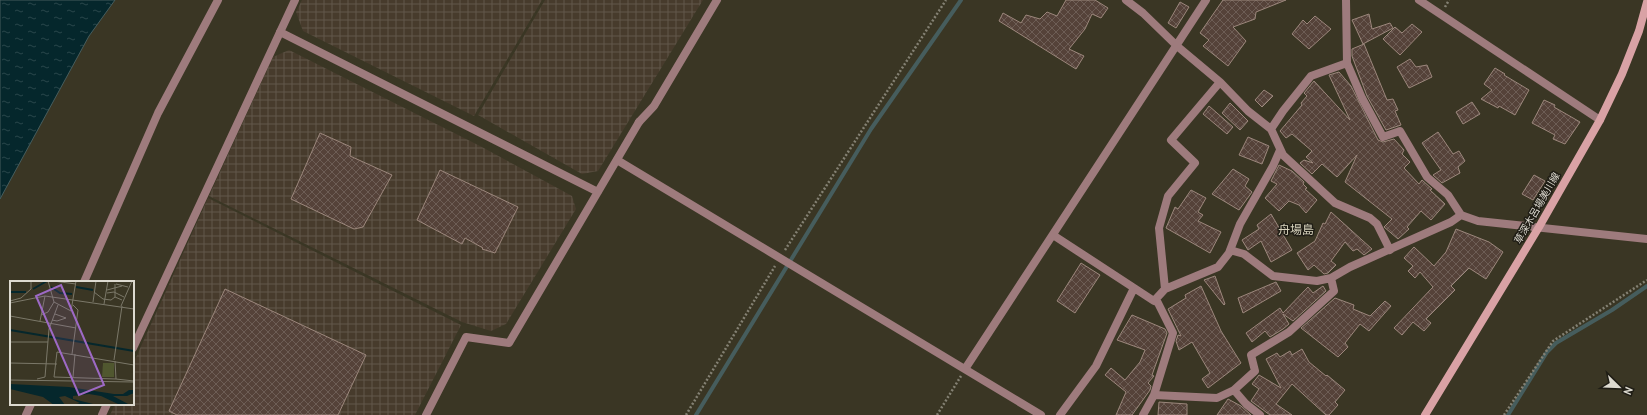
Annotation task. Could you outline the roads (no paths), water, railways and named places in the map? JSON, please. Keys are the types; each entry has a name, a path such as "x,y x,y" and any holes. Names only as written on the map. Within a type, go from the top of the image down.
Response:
{"main road":[{"name":"草深木呂場美川線","path":"1425,415 1539,227 1600,120 1622,74 1639,31 1647,2"}],"street":[{"path":"84,281 158,113 218,0"},
{"path":"134,346 295,0"},
{"path":"426,415 466,337 509,343 640,122 654,106 717,0"},
{"path":"1126,0 1143,13 1177,46 1220,82 1248,111 1272,129 1283,155 1336,203 1370,218 1377,224 1390,250"},
{"path":"965,369 1206,0"},
{"path":"1346,0 1347,63 1362,98 1383,137 1400,131 1426,177 1448,195 1461,215 1478,222 1647,239"},
{"path":"1420,0 1600,120"},
{"path":"280,32 598,192"},
{"path":"1272,129 1283,111 1311,76 1347,63"},
{"path":"1165,289 1159,228 1168,196 1195,163 1171,140 1220,82"},
{"path":"1053,235 1154,301 1165,289 1218,267 1230,250 1240,224 1273,166 1280,150"},
{"path":"618,160 1041,415"},
{"path":"1230,250 1244,254 1273,276 1317,281 1332,278 1451,222 1461,215"},
{"path":"1154,395 1217,398 1234,390 1255,371 1252,355 1289,332 1334,291 1332,278"},
{"path":"1060,415 1096,366 1134,288"},
{"path":"1142,415 1154,395 1174,333 1156,299"},
{"path":"1234,390 1246,404 1260,415"},
{"path":"26,415 31,405"},
{"path":"102,415 107,405"}],"water":[{"path":"0,0 115,0 89,36 0,199"}],"waterway":[{"path":"696,415 871,129 961,0"},
{"path":"1508,415 1547,352 1556,343 1612,310 1647,286"}],"district":[{"name":"舟場島","path":"1296,229"}]}
